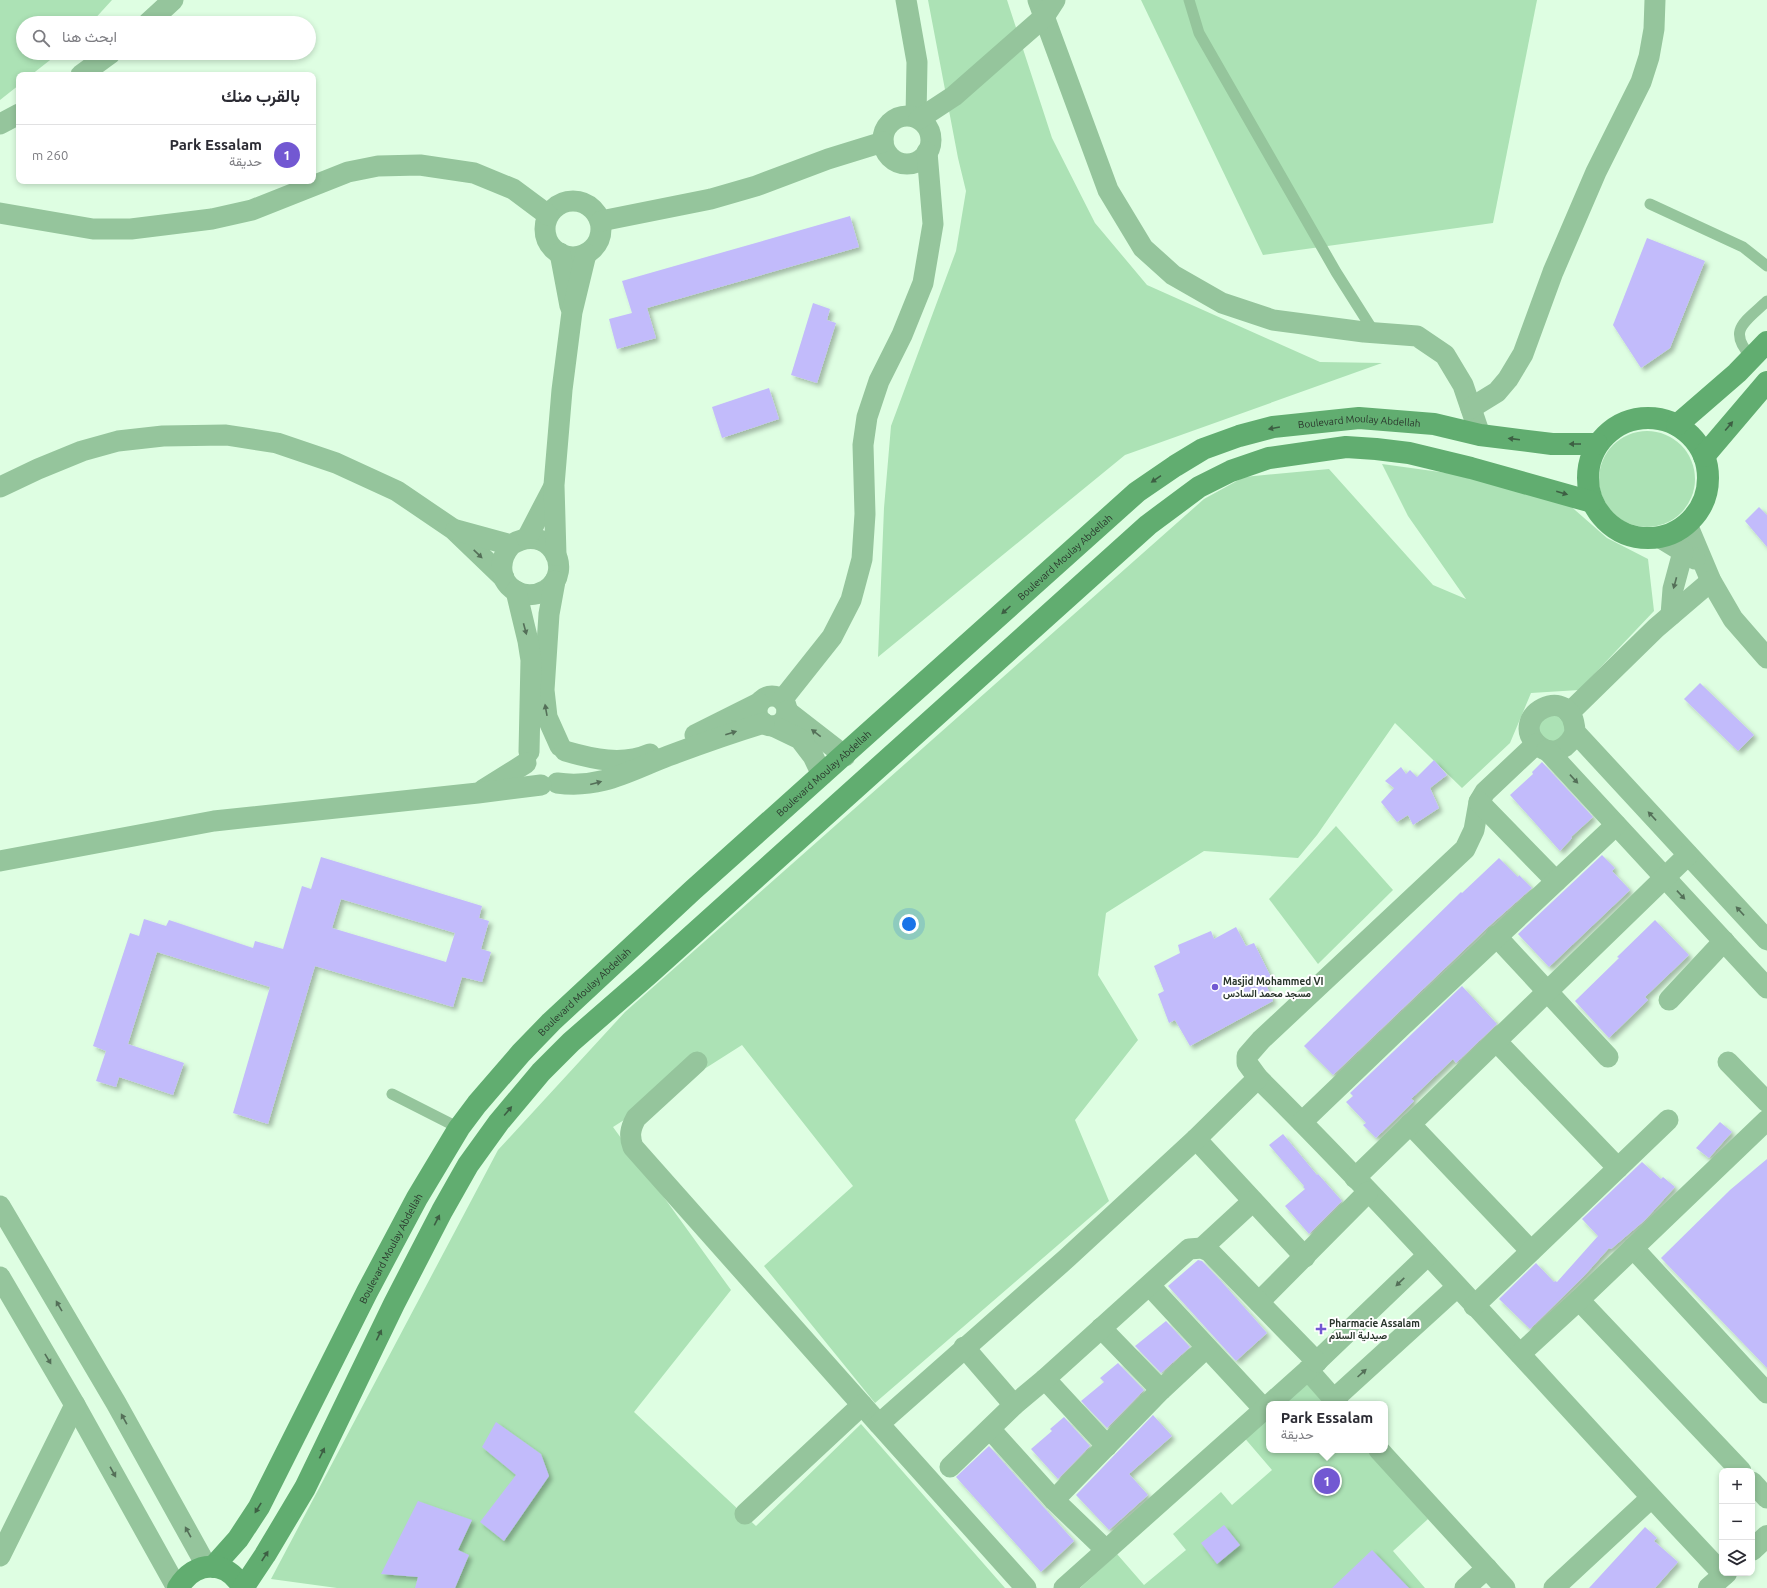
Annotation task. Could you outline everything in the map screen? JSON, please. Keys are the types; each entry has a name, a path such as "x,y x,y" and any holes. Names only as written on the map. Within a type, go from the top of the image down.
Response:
{"main road":[{"path":"1677,425 1737,373 1767,342"},
{"path":"1704,456 1767,382"},
{"path":"1649,417 1677,425 1693,438 1704,456 1707,470 1707,485 1704,500 1697,513 1687,524 1674,532 1659,537 1643,538 1627,534 1613,527 1600,516 1592,502 1587,472 1597,444 1619,424 1649,417"},
{"name":"Boulevard Moulay Abdellah","path":"210,1566 238,1538 259,1507 277,1474 367,1292 417,1198 459,1128 477,1104 551,1022 693,890 845,756 1137,492 1175,466 1204,449 1239,436 1273,427 1359,418 1434,424 1480,435 1552,444 1597,444"},
{"path":"177,1588 184,1578 194,1570 210,1566 222,1568 230,1573 238,1580 243,1588 269,1549 305,1488 394,1304 468,1165 499,1122 541,1072 571,1042 649,974 1148,525 1199,487 1231,471 1269,458 1346,447 1409,453 1478,470 1592,502"}],"street":[{"path":"156,16 173,0"},
{"path":"906,0 917,62 911,118"},
{"path":"954,96 911,118 890,122 883,135 885,150 895,160 909,163 923,157 954,96 1041,9 1055,0"},
{"path":"1470,408 1496,392 1508,379 1523,354 1553,272 1596,172 1641,82 1654,29 1654,0"},
{"path":"1041,9 1108,190 1143,248 1173,275 1222,304 1273,320 1417,336 1445,355 1463,385 1480,435"},
{"path":"85,72 101,60"},
{"path":"0,124 16,116"},
{"path":"556,555 544,542 536,538 519,542 505,552 502,560 501,569 510,585 528,641 531,660 528,758 526,768 531,778 549,784 574,786 589,785 630,773 663,758 701,744 768,725 780,724 785,718 784,705 832,637 851,600 862,559 865,514 863,445 867,417 879,381 902,335 923,283 933,224 929,130 911,118"},
{"path":"601,221 711,199 756,186 828,159 883,142"},
{"path":"909,163 933,224"},
{"path":"0,213 93,229 131,229 212,219 252,210 348,172 378,166 420,165 474,173 513,189 548,215"},
{"path":"572,200 581,201 590,205 601,221 601,236 592,250 578,257 568,257 560,254 548,241 545,232 548,215 554,207 562,202 572,200"},
{"path":"560,254 572,312"},
{"path":"0,861 214,821 478,793 549,784 562,780 568,772 569,761 547,717 544,690 549,614 558,564 556,555 554,485 562,390 572,312 586,254"},
{"path":"0,487 45,466 82,452 118,441 163,436 226,435 277,444 336,463 397,491 453,529 510,585 524,594 537,594 549,588 555,581"},
{"path":"519,542 554,485"},
{"path":"1687,524 1709,573 1733,619 1767,658"},
{"path":"453,529 519,542"},
{"path":"1659,537 1684,552 1709,573"},
{"path":"1671,615 1673,589 1684,552"},
{"path":"1542,747 1553,751 1565,748 1572,739 1572,722 1656,628 1671,615 1709,573"},
{"path":"478,793 528,758 534,747 547,742 562,749 595,759 620,760 640,758 698,733 759,703 767,697 772,696 845,756"},
{"path":"759,703 757,714 768,725 800,740 813,756 822,775"},
{"path":"1767,940 1688,854 1572,722 1563,708 1552,705 1543,707 1536,712 1530,724 1530,734 1767,988"},
{"path":"1542,747 1485,792 1479,802 1474,830 1465,849 1253,1049 1247,1056 1248,1063 1258,1078 1362,1185 1474,1306 1553,1388 1652,1498 1720,1579"},
{"path":"1479,802 1556,881"},
{"path":"1302,1122 1496,936 1616,825"},
{"path":"1259,1302 1305,1257 1410,1124 1548,992 1688,854"},
{"path":"1496,936 1608,1057"},
{"path":"1669,1000 1724,941"},
{"path":"1496,1041 1618,1168"},
{"path":"697,1062 636,1118 631,1127 630,1138 633,1147 1026,1588"},
{"path":"1728,1062 1767,1102"},
{"path":"879,1424 964,1347 1067,1258 1196,1139 1258,1078"},
{"path":"1474,1306 1668,1120"},
{"path":"1520,1354 1579,1300 1697,1185 1767,1120"},
{"path":"1410,1124 1532,1251"},
{"path":"1196,1139 1305,1257"},
{"path":"1202,1248 1253,1201"},
{"path":"0,1206 210,1566"},
{"path":"950,1467 1014,1405 1150,1286 1189,1249 1202,1248 1209,1251 1216,1257 1259,1302 1312,1366 1335,1401"},
{"path":"1633,1248 1767,1393"},
{"path":"1273,1401 1312,1366 1428,1256"},
{"path":"0,1277 75,1404 177,1588"},
{"path":"1150,1286 1206,1348 1266,1405"},
{"path":"1337,1401 1457,1287"},
{"path":"1579,1300 1738,1468"},
{"path":"1101,1328 1161,1390"},
{"path":"964,1347 1014,1405"},
{"path":"1054,1500 1161,1390 1206,1348"},
{"path":"1045,1379 1107,1446"},
{"path":"0,1556 75,1404"},
{"path":"745,1514 862,1405"},
{"path":"1064,1588 1266,1407"},
{"path":"990,1429 1054,1500 1106,1550"},
{"path":"1382,1453 1505,1588"},
{"path":"1755,1485 1767,1498"},
{"path":"1554,1588 1652,1498"},
{"path":"1755,1547 1767,1536"},
{"path":"1465,1588 1486,1568"}],"lane":[{"path":"1189,0 1199,33 1336,272 1374,332"},
{"path":"1650,204 1743,247 1767,266"},
{"path":"1752,358 1743,348 1738,338 1741,327 1767,301"},
{"path":"392,1094 459,1128"}],"green space":[{"path":"0,0 112,0 97,16 16,16 16,60 50,60 35,72 16,72 16,87 0,100"},
{"path":"928,0 1007,0 1052,138 1095,223 1147,285 1320,362 1382,363 1125,455 878,657 884,508 891,426 956,251 966,191 958,158"},
{"path":"1141,0 1537,0 1493,223 1263,255"},
{"path":"1647,431 1665,434 1681,445 1692,461 1695,479 1692,497 1681,513 1665,524 1647,527 1629,524 1613,513 1602,497 1599,479 1602,461 1613,445 1629,434"},
{"path":"1382,464 1476,477 1567,503 1607,538 1648,559 1654,611 1579,690 1531,693 1510,743 1462,788 1395,723 1317,835 1298,858 1204,851 1106,913 1098,975 1138,1040 1075,1120 1109,1201 875,1403 764,1266 853,1186 742,1045 613,1127 731,1290 634,1412 756,1526 861,1424 1005,1588 337,1588 271,1579 498,1150 625,1012 1204,499 1244,477 1329,469 1433,585 1466,599 1408,516"},
{"path":"1554,713 1568,723 1561,743 1539,738 1539,721"},
{"path":"1336,826 1393,890 1318,964 1269,899"},
{"path":"1304,1380 1322,1401 1280,1401"},
{"path":"1266,1414 1266,1453 1370,1453 1428,1519 1393,1551 1425,1588 1080,1588 1117,1554 1144,1585 1186,1550 1173,1534 1221,1492 1232,1505 1272,1470 1242,1435"}],"building":[{"path":"850,216 859,247 647,308 656,338 617,349 609,319 632,313 622,281"},
{"path":"1647,238 1705,261 1670,348 1641,368 1613,325"},
{"path":"813,303 830,309 827,320 836,323 817,383 791,375"},
{"path":"769,388 779,419 722,438 712,407"},
{"path":"1759,507 1767,515 1767,547 1745,521"},
{"path":"1700,683 1754,735 1738,751 1684,699"},
{"path":"1434,760 1447,775 1430,788 1439,808 1413,825 1408,815 1397,822 1381,802 1394,788 1385,781 1401,767 1406,774 1410,770 1417,777"},
{"path":"1542,762 1593,817 1571,837 1572,838 1560,851 1510,795 1533,774 1532,772"},
{"path":"1602,855 1615,868 1612,871 1630,890 1549,967 1518,934"},
{"path":"321,857 482,906 479,918 489,921 481,949 491,952 482,982 462,977 453,1007 315,966 268,1124 233,1113 270,987 157,952 128,1044 184,1063 173,1095 119,1077 116,1087 96,1081 106,1051 93,1046 130,933 139,936 144,919 166,926 169,920 253,948 255,941 283,949 302,886 311,889","holes":["341,899 455,933 446,962 332,928"]},
{"path":"1499,858 1518,877 1519,875 1532,888 1488,927 1333,1075 1304,1046 1461,892 1462,893"},
{"path":"1655,920 1689,955 1645,997 1648,1000 1609,1038 1575,1001"},
{"name":"Masjid Mohammed VI مسجد محمد السادس","path":"1236,927 1246,946 1254,943 1272,979 1265,982 1273,1001 1190,1046 1175,1020 1169,1023 1158,994 1164,991 1154,966 1180,953 1178,945 1211,931 1214,939"},
{"path":"1462,986 1497,1024 1456,1063 1453,1059 1411,1099 1414,1101 1376,1138 1363,1125 1366,1123 1346,1102 1353,1096 1350,1093"},
{"path":"1720,1122 1732,1132 1709,1158 1696,1148"},
{"path":"1283,1134 1317,1175 1318,1174 1342,1201 1309,1234 1285,1206 1305,1189 1303,1187 1304,1186 1269,1145"},
{"path":"1767,1159 1767,1368 1661,1258 1730,1190"},
{"path":"1642,1162 1661,1179 1663,1177 1675,1187 1645,1220 1611,1249 1609,1248 1584,1276 1530,1329 1499,1299 1536,1263 1554,1282 1557,1282 1598,1236 1582,1219"},
{"path":"1198,1260 1202,1261 1221,1281 1267,1333 1236,1361 1168,1286"},
{"path":"1166,1321 1190,1347 1161,1373 1135,1346"},
{"path":"1118,1363 1144,1390 1107,1428 1081,1401 1104,1382 1100,1378"},
{"path":"1153,1415 1172,1436 1129,1474 1148,1495 1109,1530 1076,1495"},
{"path":"1064,1417 1090,1446 1058,1479 1031,1449 1052,1431 1050,1429"},
{"path":"496,1422 541,1454 549,1476 504,1541 480,1522 516,1475 482,1447"},
{"path":"989,1446 1074,1541 1041,1572 956,1477"},
{"path":"418,1501 472,1520 458,1550 469,1555 455,1588 415,1588 418,1577 381,1574"},
{"path":"1224,1525 1240,1545 1217,1564 1201,1543"},
{"path":"1645,1527 1657,1538 1654,1541 1678,1562 1655,1588 1589,1588"},
{"path":"1372,1550 1409,1588 1332,1588"}],"place":[{"name":"Masjid Mohammed VI مسجد محمد السادس","path":"1215,987"},
{"name":"Pharmacie Assalam صيدلية السلام","path":"1321,1329"},
{"name":"Park Essalam","path":"1327,1481"}]}
